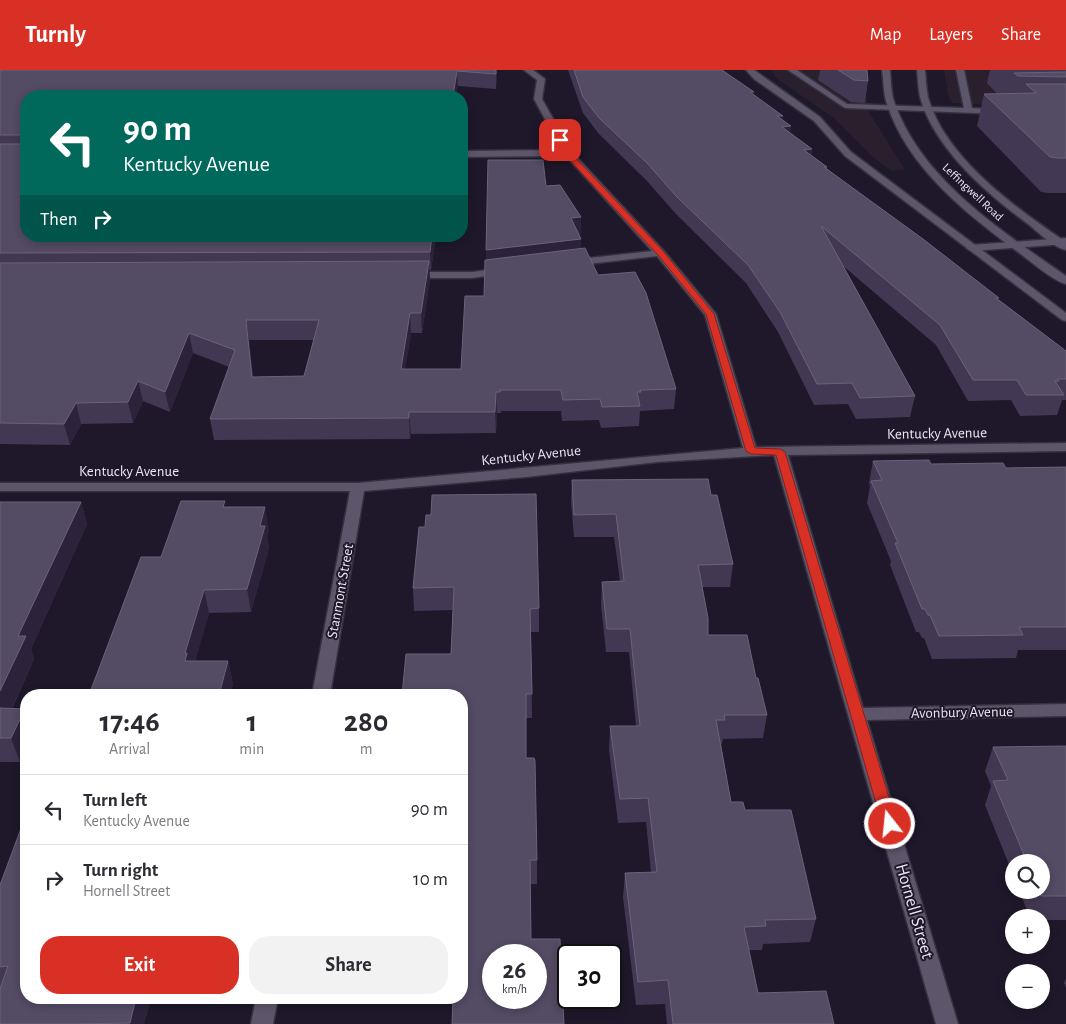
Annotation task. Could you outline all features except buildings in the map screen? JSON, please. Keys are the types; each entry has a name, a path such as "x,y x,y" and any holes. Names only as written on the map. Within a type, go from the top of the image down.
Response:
{"street":[{"path":"528,70 541,79 538,99 568,154 660,253 710,314 751,451"},
{"path":"750,70 817,120 848,154 1066,318"},
{"path":"792,70 845,106 1015,112"},
{"name":"Leffingwell Road","path":"886,70 886,84 892,108 914,149 937,178 974,212 1066,281"},
{"name":"Leffingwell Road","path":"921,70 922,90 929,110 942,135 984,184 1028,221 1063,243"},
{"path":"960,70 968,110"},
{"path":"966,101 976,101"},
{"path":"468,154 568,154"},
{"path":"971,248 1063,243"},
{"path":"561,264 660,253"},
{"path":"393,275 472,275 512,270"},
{"name":"Kentucky Avenue","path":"0,488 358,487 526,473 657,458 751,451 1066,447"},
{"name":"Hornell Street","path":"780,452 948,1024"},
{"name":"Stanmont Street","path":"322,689 358,487"},
{"name":"Avonbury Avenue","path":"858,714 1066,710"},
{"path":"262,1024 266,1004"}],"shaded area":[{"path":"771,70 864,70 864,84 869,112 905,170 891,171 874,158 835,119 776,78"},
{"path":"944,70 1066,70 986,105 952,103 948,95"}],"route":[{"path":"560,140 568,154 660,253 710,314 751,451 780,452 890,824"}]}
